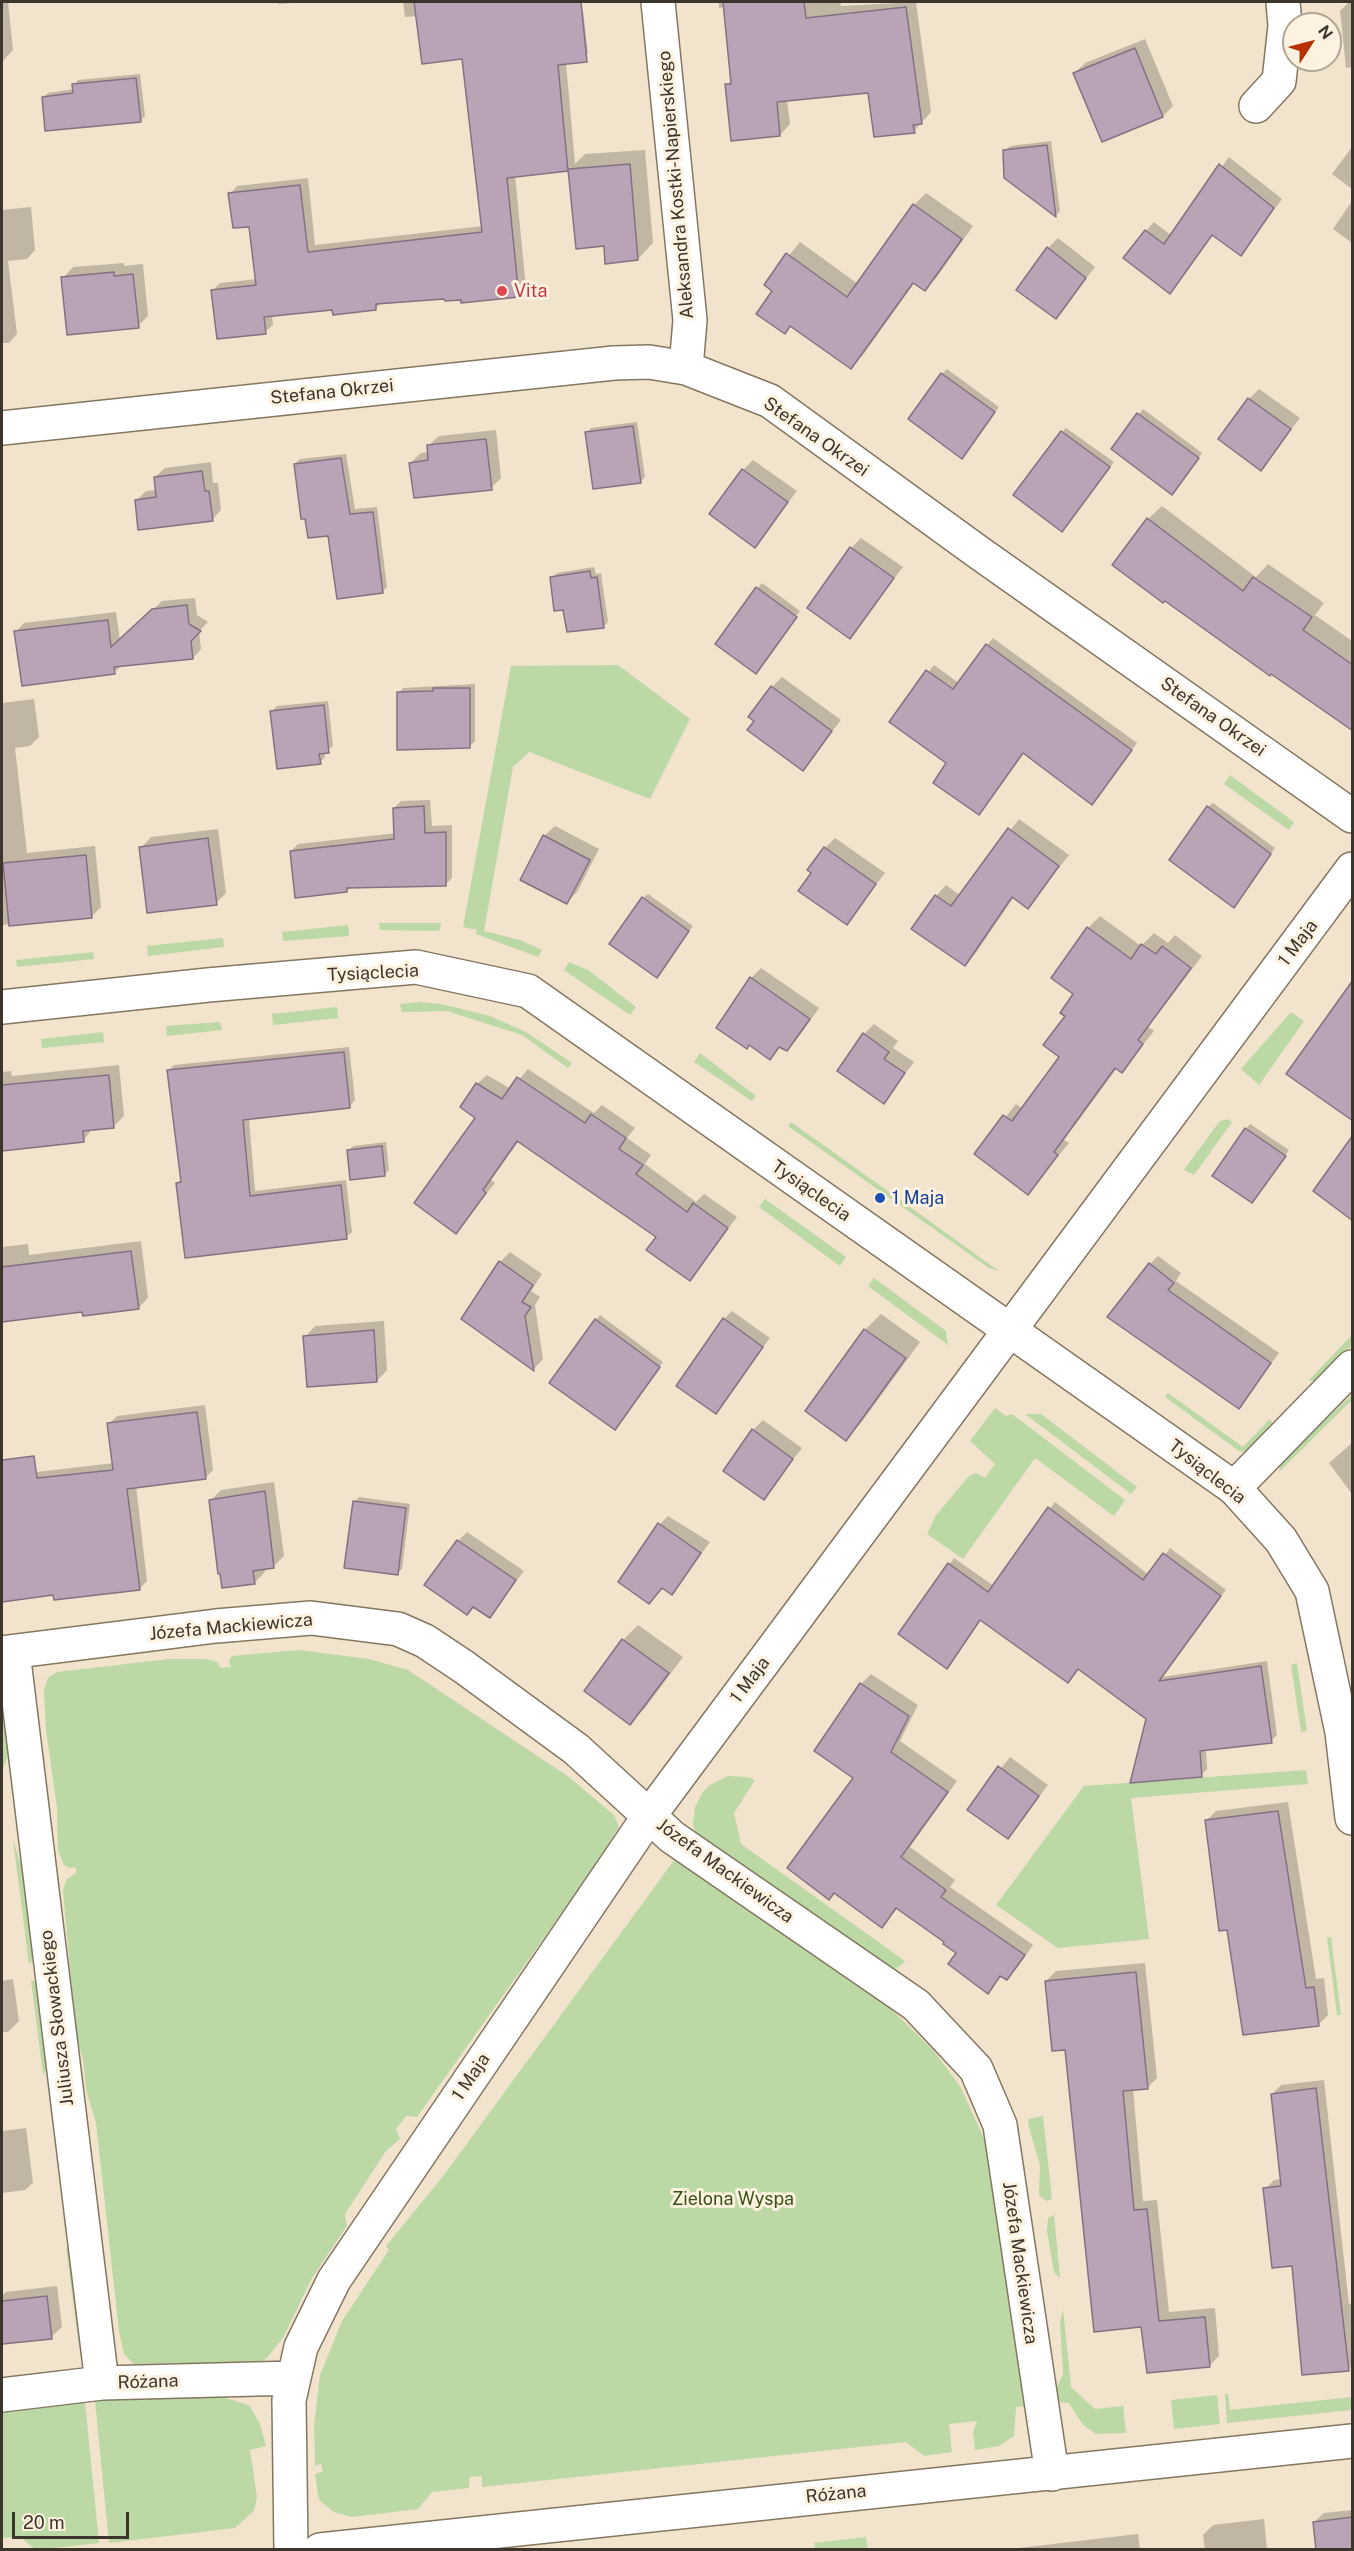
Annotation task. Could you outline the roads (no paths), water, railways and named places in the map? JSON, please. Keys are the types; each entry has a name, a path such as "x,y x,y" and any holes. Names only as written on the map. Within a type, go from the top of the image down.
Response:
{"street":[{"name":"Aleksandra Kostki-Napierskiego","path":"658,2 690,320 686,368"},
{"path":"1256,106 1278,81 1285,26 1282,2"},
{"name":"Stefana Okrzei","path":"2,428 614,363 649,362 686,368 770,401 978,552 1353,816"},
{"name":"1 Maja","path":"291,2550 289,2400 301,2347 334,2280 649,1816 1353,870"},
{"name":"Tysiąclecia","path":"2,1007 208,985 416,967 528,991 1234,1488 1281,1540 1312,1591 1342,1732 1353,1818"},
{"path":"1234,1488 1353,1367"},
{"name":"Józefa Mackiewicza","path":"7,1652 216,1626 311,1618 398,1629 425,1641 464,1667 576,1749 672,1837 916,2005 976,2069 1000,2125 1052,2474"},
{"name":"Juliusza Słowackiego","path":"7,1652 102,2383"},
{"name":"Różana","path":"2,2395 102,2383 294,2378"},
{"name":"Różana","path":"320,2550 1353,2441"}],"place":[{"name":"Vita","path":"502,291"},
{"name":"1 Maja","path":"880,1198"}],"park label":[{"name":"Zielona Wyspa","path":"733,2199"}]}
